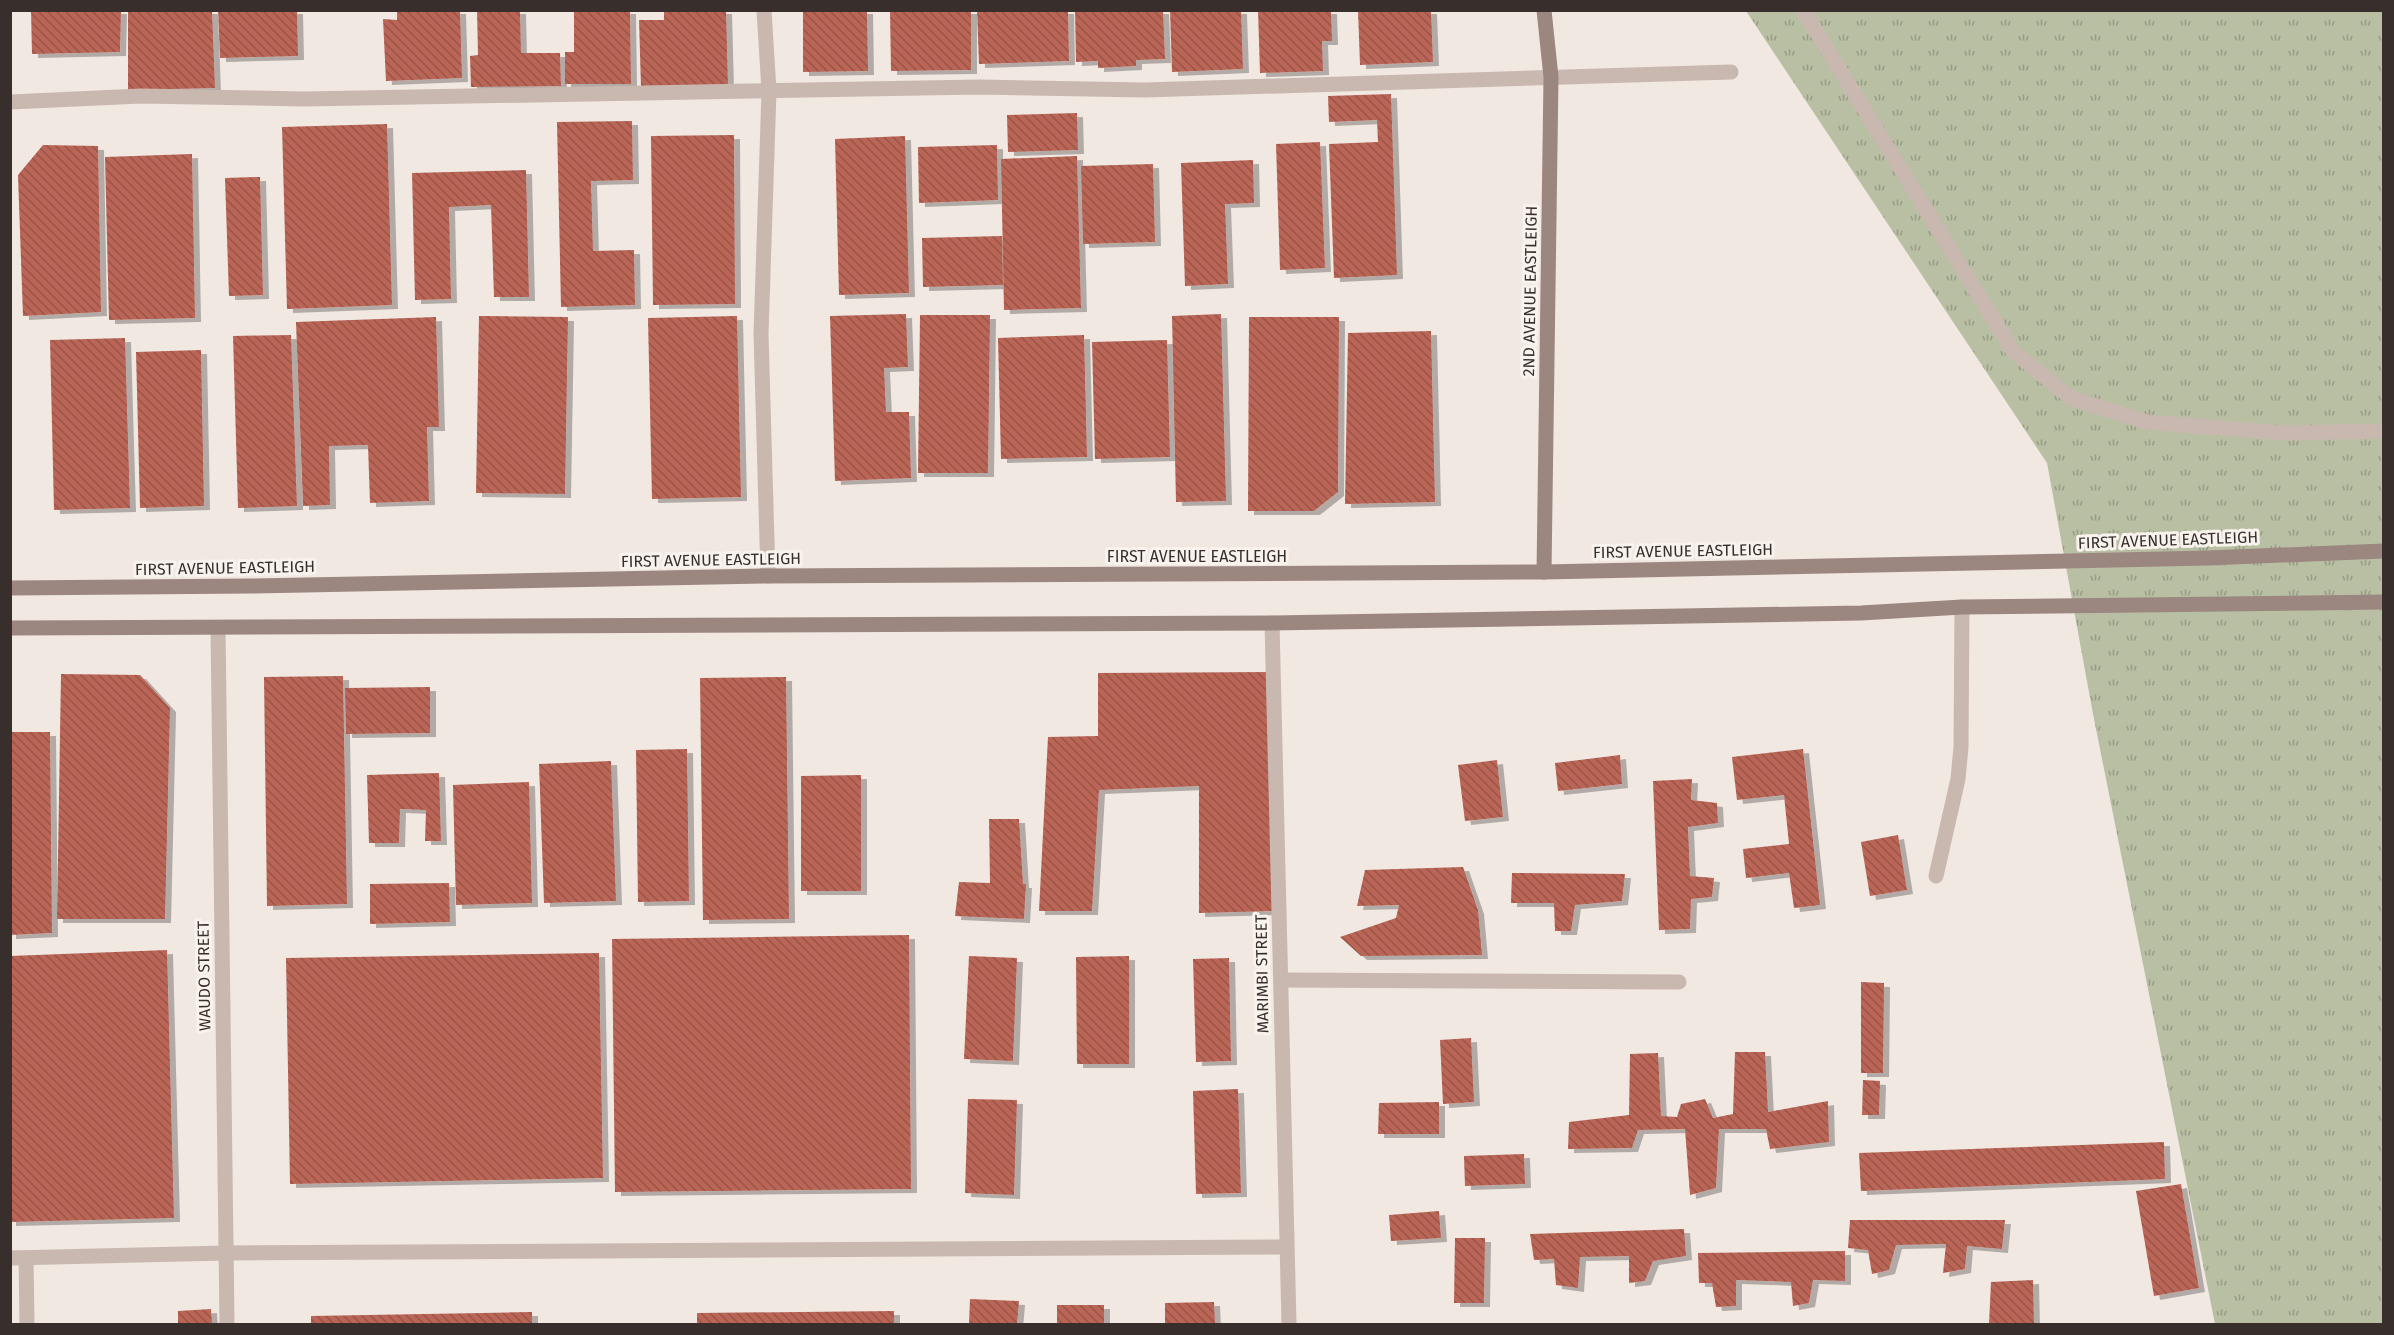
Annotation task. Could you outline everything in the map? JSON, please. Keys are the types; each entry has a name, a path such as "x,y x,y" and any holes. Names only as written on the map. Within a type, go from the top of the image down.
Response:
{"main road":[{"name":"2ND AVENUE EASTLEIGH","path":"1544,10 1551,77 1544,572"},
{"name":"FIRST AVENUE EASTLEIGH","path":"10,588 252,586 768,576 1544,572 2196,558 2384,551"},
{"path":"10,628 1272,623 1849,614 1962,607 2384,602"}],"street":[{"path":"764,10 769,91 761,334 768,576"},
{"path":"1803,10 2013,351 2071,398 2146,422 2284,434 2384,431"},
{"path":"10,102 141,96 304,99 981,87 1145,90 1731,72"},
{"path":"1936,876 1958,779 1961,747 1962,607"},
{"name":"MARIMBI STREET","path":"1272,623 1289,1324"},
{"name":"WAUDO STREET","path":"218,628 226,1324"},
{"path":"1281,980 1679,982"},
{"path":"27,1324 18,1258 226,1253 1286,1247"}],"green space":[{"path":"1746,11 2383,11 2383,1324 2215,1324 2093,714 2047,463"}],"building":[{"path":"31,10 121,10 120,52 32,54"},
{"path":"128,10 212,10 215,88 128,90"},
{"path":"218,10 297,10 298,56 220,58"},
{"path":"397,10 460,10 462,78 386,81 383,19 397,20"},
{"path":"477,10 520,10 521,53 560,53 561,86 471,87 470,56 478,55"},
{"path":"574,10 630,10 631,84 565,84 565,52 574,52"},
{"path":"664,10 726,10 728,85 641,87 639,20 664,20"},
{"path":"803,10 867,10 868,71 803,72"},
{"path":"890,10 971,10 971,70 891,71"},
{"path":"977,10 1068,10 1069,61 979,64"},
{"path":"1075,10 1163,10 1165,59 1136,60 1136,66 1098,68 1098,61 1076,62"},
{"path":"1170,10 1241,10 1243,69 1172,72"},
{"path":"1258,10 1331,10 1332,41 1322,41 1323,71 1260,73"},
{"path":"1358,10 1431,10 1433,62 1360,65"},
{"path":"1391,94 1397,275 1334,278 1329,144 1378,142 1377,120 1329,122 1328,96"},
{"path":"1077,113 1078,150 1008,152 1007,115"},
{"path":"632,121 633,180 591,181 593,251 634,250 635,305 561,307 557,122"},
{"path":"387,124 392,305 287,309 282,127"},
{"path":"734,135 735,304 653,305 651,136"},
{"path":"905,136 909,293 839,295 835,139"},
{"path":"1320,142 1325,268 1280,270 1276,144"},
{"path":"43,145 98,146 101,312 23,316 18,175"},
{"path":"997,145 998,200 919,203 918,147"},
{"path":"192,154 195,318 109,320 105,157"},
{"path":"1077,156 1081,308 1004,310 1001,159"},
{"path":"1253,160 1254,203 1225,204 1228,284 1185,286 1181,163"},
{"path":"1153,164 1155,242 1083,244 1081,166"},
{"path":"526,170 529,297 494,297 491,205 449,207 451,299 415,300 412,173"},
{"path":"260,177 263,295 229,296 225,178"},
{"path":"1002,236 1003,285 923,287 922,238"},
{"path":"906,314 908,367 884,368 886,412 909,412 911,478 835,481 830,316"},
{"path":"1221,314 1226,501 1176,502 1172,316"},
{"path":"920,315 990,315 988,473 918,473"},
{"path":"479,316 568,317 565,494 476,493"},
{"path":"737,316 741,497 652,499 648,318"},
{"path":"436,317 439,427 427,427 429,501 370,503 368,445 329,446 330,505 303,506 296,322"},
{"path":"1249,317 1339,317 1338,492 1314,511 1248,511"},
{"path":"1431,331 1435,502 1345,504 1348,333"},
{"path":"291,335 297,506 238,508 233,336"},
{"path":"1084,335 1087,457 1001,459 998,338"},
{"path":"125,338 130,508 54,510 50,340"},
{"path":"1167,340 1170,457 1095,459 1092,342"},
{"path":"201,350 204,506 140,508 136,352"},
{"path":"1271,672 1272,911 1199,913 1199,786 1099,790 1092,911 1039,911 1048,737 1098,736 1098,673"},
{"path":"61,674 140,675 170,708 165,919 57,919"},
{"path":"343,676 347,904 267,906 264,677"},
{"path":"786,677 789,919 703,920 700,678"},
{"path":"430,687 430,733 346,734 345,688"},
{"path":"10,732 50,732 52,933 10,935"},
{"path":"687,749 689,901 638,902 636,750"},
{"path":"1803,749 1820,905 1794,908 1789,873 1746,878 1743,849 1789,844 1784,795 1737,800 1732,757"},
{"path":"1620,755 1622,784 1558,791 1555,763"},
{"path":"1497,760 1503,817 1465,821 1458,765"},
{"path":"611,761 616,901 544,903 539,764"},
{"path":"439,773 441,841 425,841 426,810 400,809 399,843 369,843 367,775"},
{"path":"861,775 861,891 801,891 801,776"},
{"path":"1692,779 1691,800 1717,803 1718,823 1688,827 1690,876 1714,878 1712,897 1691,899 1690,929 1659,930 1653,781"},
{"path":"529,782 532,903 456,905 453,785"},
{"path":"989,819 1019,819 1023,884 1026,884 1024,919 955,916 959,882 990,883"},
{"path":"1898,835 1907,890 1870,896 1861,842"},
{"path":"1463,867 1478,910 1482,955 1361,956 1340,937 1396,918 1399,905 1357,906 1365,870"},
{"path":"1512,873 1625,874 1622,901 1575,905 1571,931 1555,931 1554,903 1511,903"},
{"path":"449,883 450,922 370,924 370,884"},
{"path":"909,935 911,1189 615,1192 612,939"},
{"path":"167,950 174,1218 10,1222 10,956"},
{"path":"599,953 603,1178 290,1184 286,958"},
{"path":"969,956 1017,958 1013,1061 964,1059"},
{"path":"1129,956 1129,1064 1077,1064 1076,957"},
{"path":"1229,958 1231,1061 1196,1062 1193,959"},
{"path":"1861,982 1884,983 1883,1073 1861,1073"},
{"path":"1471,1038 1474,1102 1443,1104 1440,1040"},
{"path":"1735,1052 1765,1052 1768,1112 1828,1101 1829,1142 1770,1149 1766,1129 1719,1129 1716,1188 1690,1195 1685,1129 1638,1130 1632,1148 1568,1149 1569,1122 1629,1115 1630,1054 1658,1053 1661,1116 1677,1117 1681,1104 1705,1099 1713,1118 1733,1114"},
{"path":"1863,1080 1880,1081 1879,1115 1862,1115"},
{"path":"1238,1089 1241,1193 1196,1194 1193,1091"},
{"path":"968,1099 1017,1100 1014,1195 965,1193"},
{"path":"1439,1102 1439,1134 1378,1134 1379,1103"},
{"path":"2164,1142 2165,1179 1861,1191 1859,1153"},
{"path":"1524,1154 1525,1184 1465,1186 1464,1156"},
{"path":"2181,1184 2199,1288 2154,1296 2136,1191"},
{"path":"1439,1211 1441,1238 1391,1241 1389,1215"},
{"path":"1850,1220 2005,1220 2002,1249 1967,1246 1965,1269 1943,1273 1946,1244 1896,1245 1889,1270 1872,1274 1868,1250 1848,1248"},
{"path":"1684,1229 1686,1256 1653,1261 1645,1281 1629,1283 1629,1256 1580,1257 1578,1288 1556,1285 1554,1259 1534,1260 1530,1234"},
{"path":"1455,1238 1485,1238 1484,1303 1454,1303"},
{"path":"1845,1251 1845,1281 1813,1280 1809,1303 1793,1306 1791,1282 1736,1280 1736,1306 1716,1307 1712,1283 1699,1283 1698,1253"},
{"path":"2033,1280 2034,1324 1989,1324 1991,1282"},
{"path":"970,1299 1019,1301 1017,1324 969,1324"},
{"path":"1214,1302 1215,1324 1165,1324 1165,1303"},
{"path":"1057,1305 1104,1305 1104,1324 1057,1324"},
{"path":"211,1309 212,1324 178,1324 178,1311"},
{"path":"894,1311 894,1324 697,1324 697,1313"},
{"path":"532,1312 532,1324 311,1324 311,1316"}]}
